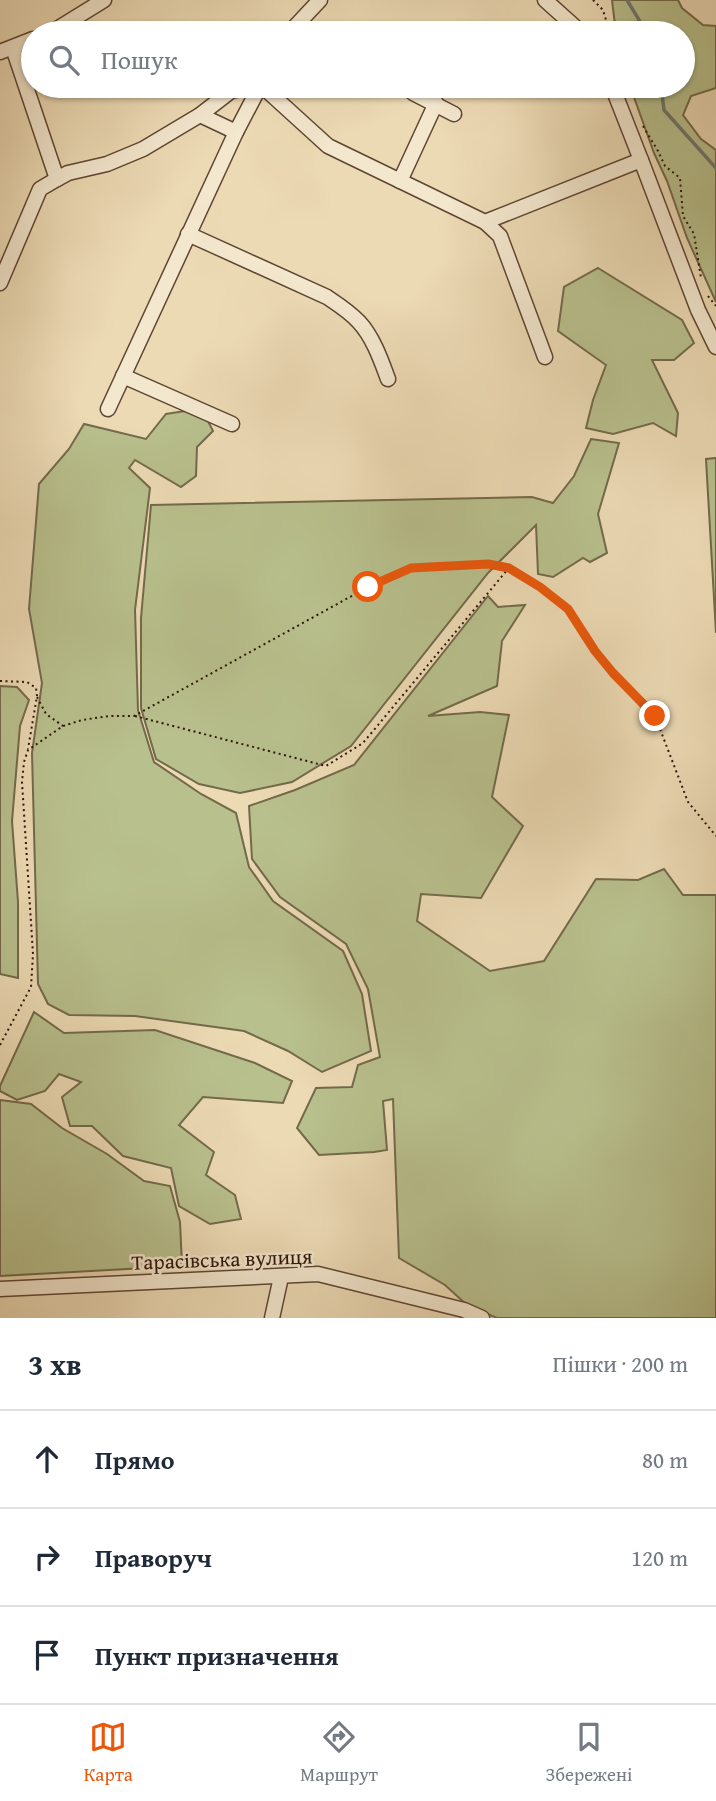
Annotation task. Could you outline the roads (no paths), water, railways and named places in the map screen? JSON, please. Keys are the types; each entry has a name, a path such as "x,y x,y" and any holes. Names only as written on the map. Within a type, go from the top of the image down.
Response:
{"street":[{"path":"300,21 320,0"},
{"path":"545,0 568,21"},
{"path":"66,21 97,2"},
{"path":"6,50 21,88"},
{"path":"25,98 57,179"},
{"path":"0,283 40,189 68,173 107,164 143,149 200,115 222,98"},
{"path":"108,409 253,98"},
{"path":"273,98 328,146 485,222 500,236 545,357"},
{"path":"424,98 454,114"},
{"path":"617,98 698,310 716,347"},
{"path":"400,181 436,103"},
{"path":"200,115 236,132"},
{"path":"485,222 641,160"},
{"path":"188,234 327,297 348,311 362,324 388,379"},
{"path":"123,376 232,424"},
{"name":"Тарасівська вулиця","path":"0,1289 318,1274 464,1310 482,1318"},
{"path":"272,1318 281,1277"}],"waterway":[{"path":"627,0 640,21"},
{"path":"662,98 664,110 716,168"}]}
